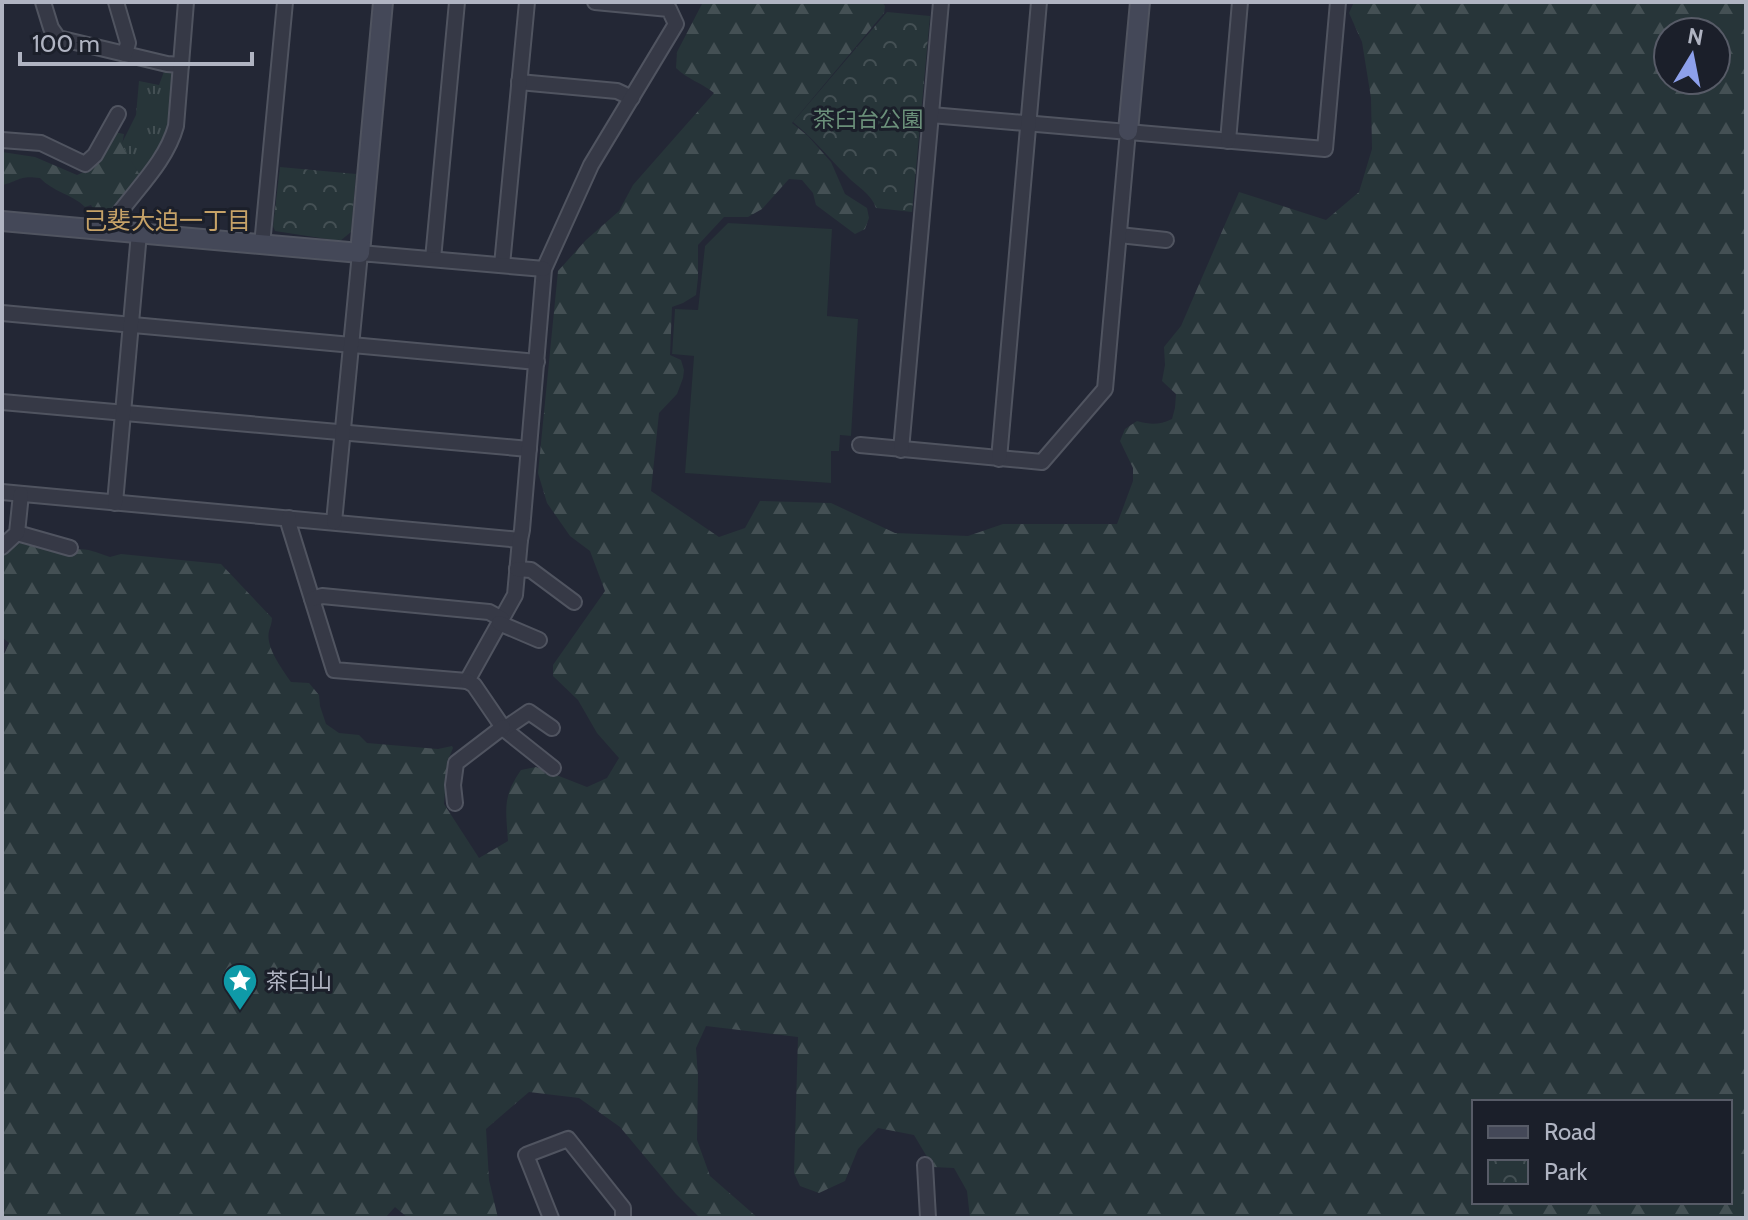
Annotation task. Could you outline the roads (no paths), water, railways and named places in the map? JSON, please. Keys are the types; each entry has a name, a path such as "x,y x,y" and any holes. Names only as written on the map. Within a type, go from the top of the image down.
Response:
{"street":[{"path":"43,2 51,28 58,38 181,65"},
{"path":"116,2 128,43 125,54"},
{"path":"113,231 114,220 171,143 176,126 186,2"},
{"path":"262,245 285,2"},
{"path":"334,522 383,2"},
{"path":"433,259 457,2"},
{"path":"502,265 527,2"},
{"path":"467,681 515,595 544,269 591,165 676,24 669,9 595,2"},
{"path":"901,450 941,2"},
{"path":"999,459 1039,2"},
{"path":"860,445 1042,462 1105,389 1140,2"},
{"path":"1228,141 1240,2"},
{"path":"931,115 1325,149 1338,2"},
{"path":"519,82 617,91 632,98"},
{"path":"2,140 41,143 85,164 100,148 118,114"},
{"path":"2,221 544,269"},
{"path":"115,503 139,233"},
{"path":"1119,235 1166,240"},
{"path":"2,313 537,362"},
{"path":"2,402 529,449"},
{"path":"2,492 520,540"},
{"path":"2,547 17,533 21,494"},
{"path":"289,518 334,670 467,681 474,685 504,728 553,768"},
{"path":"17,533 70,548"},
{"path":"517,569 531,570 574,602"},
{"path":"312,599 322,596 489,612 500,621 539,640"},
{"path":"455,803 453,785 456,763 504,728 525,706 552,728"},
{"path":"551,1218 526,1155 568,1139 623,1208 623,1218"},
{"path":"925,1165 928,1218"}],"place":[{"name":"茶臼山","path":"240,1012"}],"district":[{"name":"己斐大迫一丁目","path":"167,221"}],"park label":[{"name":"茶臼台公園","path":"868,119"}]}
